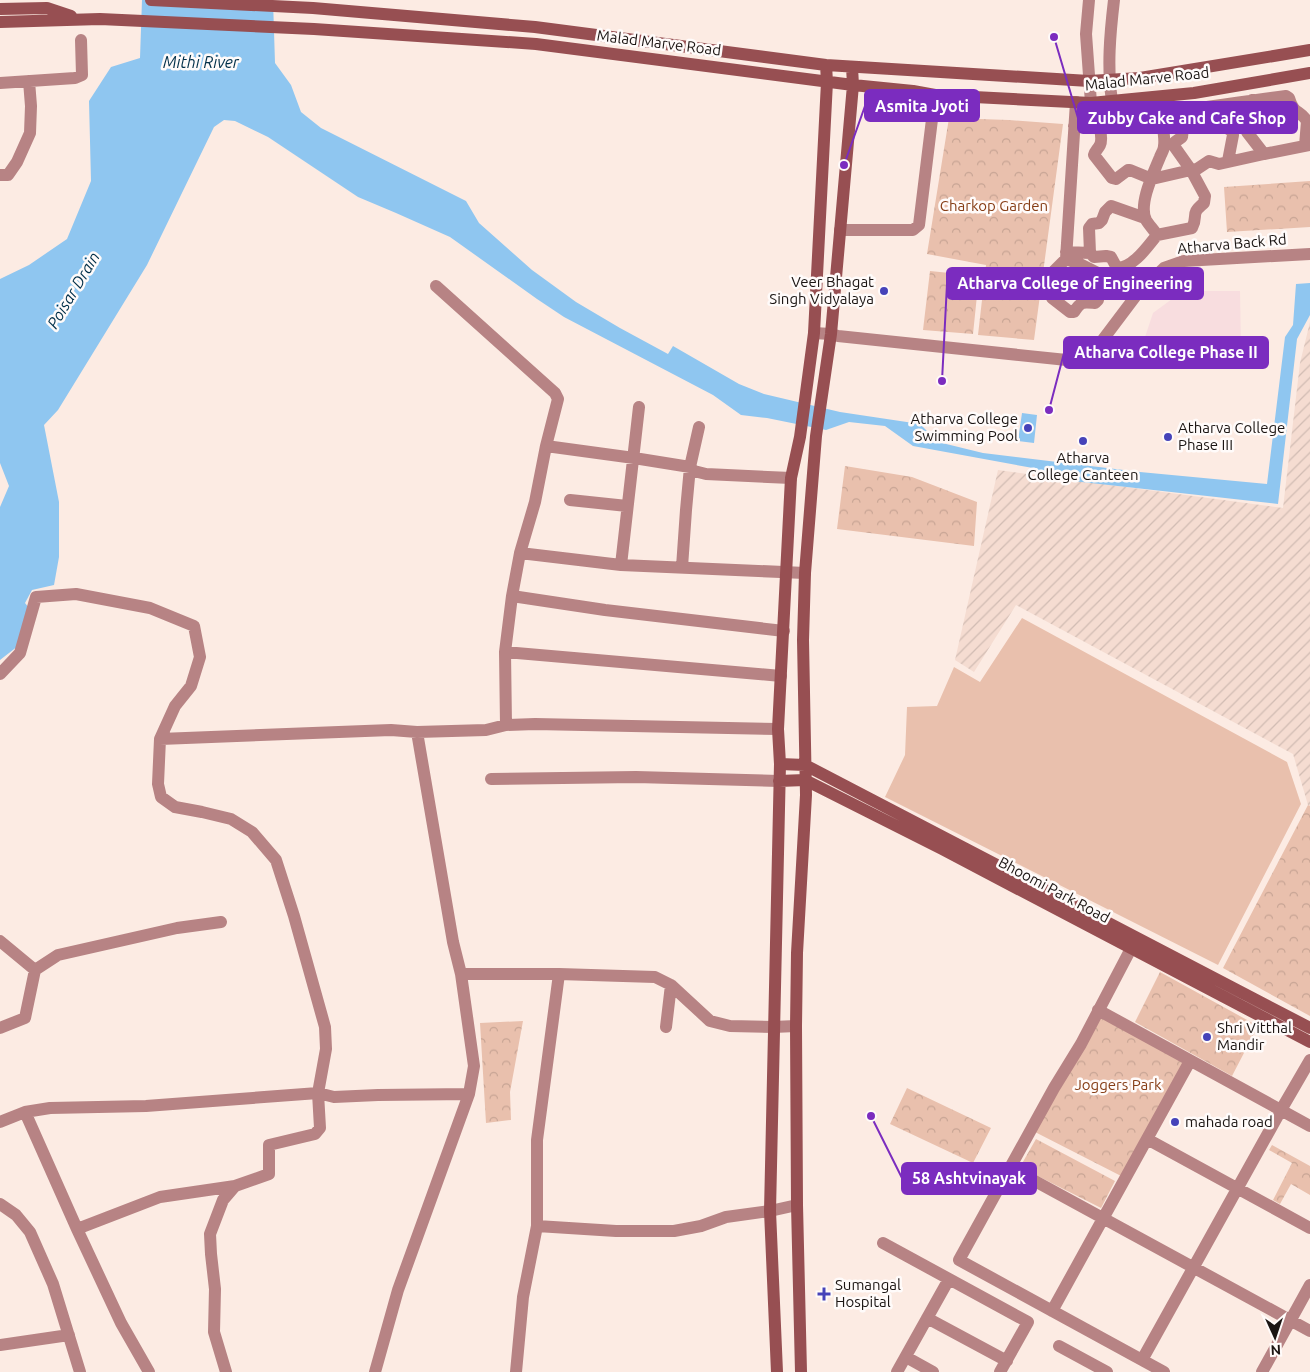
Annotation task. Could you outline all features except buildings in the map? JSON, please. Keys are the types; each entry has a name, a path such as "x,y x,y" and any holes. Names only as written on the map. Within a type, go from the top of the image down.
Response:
{"main road":[{"name":"Malad Marve Road","path":"151,0 313,8 535,26 826,65 1089,81 1149,77 1310,50"},
{"path":"0,9 47,8 81,20"},
{"name":"Malad Marve Road","path":"0,22 100,18 314,29 536,44 935,95 1091,103 1194,93 1310,73"},
{"path":"777,1372 770,1211 780,764 778,729 791,478 800,437 814,333 827,82 826,65"},
{"path":"801,1372 796,1205 796,1026 797,953 806,795 803,640 805,573 816,436 831,334 853,85 852,67"},
{"path":"789,522 809,522"},
{"name":"Bhoomi Park Road","path":"780,764 805,765 868,805 1261,1010 1310,1042"},
{"name":"Bhoomi Park Road","path":"779,781 805,780 868,805"},
{"name":"Bhoomi Park Road","path":"1261,1010 1310,1028"}],"street":[{"path":"1089,0 1086,34 1091,103"},
{"path":"1112,101 1109,80 1110,38 1114,0"},
{"path":"0,83 75,78 82,75 81,40"},
{"path":"0,175 8,175 17,162 30,133 29,81"},
{"path":"840,230 913,230 919,225 935,95"},
{"path":"1074,126 1286,96 1289,98 1295,112 1309,121 1307,145 1218,164 1209,161 1191,170 1152,179 1130,170 1116,179 1112,178 1094,155 1101,141 1099,123"},
{"path":"1156,97 1162,122 1164,146 1145,196 1144,210 1145,218 1158,235"},
{"path":"1252,100 1254,116 1247,128 1247,132 1264,154"},
{"path":"1066,251 1080,264 1098,272 1100,278 1098,300 1095,303 1083,302 1079,304 1074,312 1070,312 1052,298 1051,294 1055,281 1052,273 1066,251 1076,102"},
{"path":"1216,106 1220,124 1232,131 1233,135 1228,161"},
{"path":"1145,218 1111,206 1105,212 1100,223 1092,224 1088,228 1090,247 1094,257 1111,257 1117,268 1124,268 1143,252 1158,235 1192,228 1194,213 1204,203 1205,196 1191,170 1174,146 1175,142 1183,134 1181,119 1184,111"},
{"path":"1066,251 1090,247"},
{"name":"Atharva Back Rd","path":"814,333 1086,362 1138,293 1164,268 1184,262 1310,254"},
{"path":"436,286 555,393 558,399 535,502 520,553 512,596 505,652 506,725"},
{"path":"621,565 639,406"},
{"path":"682,568 690,467 699,427"},
{"path":"546,446 690,467 694,471 706,474 791,478"},
{"path":"570,500 627,506"},
{"path":"520,553 621,565 805,573"},
{"path":"0,674 20,653 36,597 76,594 150,608 194,626 200,657 191,686 175,706 160,739 158,784 161,797 175,807 231,819 252,832 276,860 294,916 325,1027 326,1049 318,1093 320,1128 315,1134 269,1144 269,1174 235,1186 160,1197 77,1229"},
{"path":"512,596 605,610 784,631"},
{"path":"505,652 781,676"},
{"path":"160,739 391,730 417,732 486,730 506,725 778,729"},
{"path":"375,1372 398,1290 469,1094 474,1066 461,974 453,942 417,732"},
{"path":"491,779 636,777 779,781"},
{"path":"0,1028 25,1018 35,970 58,955 177,928 221,922"},
{"path":"0,941 35,970"},
{"path":"1134,943 960,1260 1164,1372"},
{"path":"461,974 655,976 667,983 710,1021 730,1026 796,1026"},
{"path":"516,1372 523,1297 537,1226 538,1140 560,974"},
{"path":"663,1025 667,983"},
{"path":"1098,1010 1310,1126"},
{"path":"1142,1360 1280,1110 1310,1060"},
{"path":"1052,1311 1190,1061"},
{"path":"0,1122 25,1112 50,1108 146,1106 318,1093 334,1097 469,1094"},
{"path":"25,1112 121,1323 149,1372"},
{"path":"1147,1139 1310,1228"},
{"path":"1011,1168 1310,1331"},
{"path":"226,1372 214,1332 215,1289 210,1234 223,1200 235,1186"},
{"path":"0,1204 16,1216 30,1232 53,1284 80,1372"},
{"path":"537,1226 616,1231 674,1231 701,1226 726,1217 770,1211 796,1205"},
{"path":"883,1243 1028,1322 1004,1367 927,1318"},
{"path":"897,1372 949,1279"},
{"path":"1262,1372 1310,1285"},
{"path":"0,1345 69,1335"},
{"path":"1060,1346 1107,1372"},
{"path":"906,1357 932,1372"}],"shaded area":[{"path":"1183,291 1240,291 1241,349 1142,346 1153,313"},
{"path":"1310,322 1310,806 1308,805 1293,754 1016,605 974,672 955,660 998,470 1283,508 1300,363"}],"green space":[{"name":"Charkop Garden","path":"949,118 1063,124 1034,340 978,335 986,265 927,254"},
{"path":"1310,181 1310,227 1227,232 1224,187"},
{"path":"930,271 979,276 973,334 923,330"},
{"path":"845,466 912,477 977,502 974,546 837,529"},
{"path":"1022,618 1287,762 1301,804 1218,965 885,797 905,755 907,707 937,706 954,667 980,682"},
{"path":"1308,805 1310,806 1310,1016 1223,968"},
{"path":"1160,972 1258,1026 1232,1076 1135,1022"},
{"name":"Joggers Park","path":"1096,1013 1189,1063 1125,1178 1035,1132"},
{"path":"523,1021 510,1092 511,1120 486,1123 480,1023"},
{"path":"907,1088 991,1128 973,1163 890,1124"},
{"path":"1036,1139 1115,1181 1101,1208 1020,1167"},
{"path":"1272,1145 1310,1166 1310,1195 1291,1184 1280,1204 1273,1200 1292,1163 1269,1150"}],"water":[{"name":"Mithi River","path":"142,0 273,0 275,63 291,85 301,112 321,128 466,201 479,223 532,270 576,302 668,354 673,346 739,384 764,394 840,412 920,424 938,442 983,453 1140,472 1267,484 1285,337 1293,325 1296,284 1310,283 1310,315 1297,339 1278,504 1037,477 1033,468 913,446 885,426 849,422 826,430 767,418 741,415 713,395 564,317 450,237 358,197 268,137 235,121 224,120 214,127 147,265 58,410 44,425 59,502 59,557 54,585 32,590 25,603 33,613 18,646 0,660 0,507 9,486 0,463 0,279 29,265 67,239 91,181 89,101 111,67 140,58"},
{"name":"Atharva College Swimming Pool","path":"1022,413 1037,415 1034,443 1018,441"}],"place":[{"name":"Zubby Cake and Cafe Shop","path":"1054,37"},
{"name":"Asmita Jyoti","path":"844,165"},
{"name":"Veer Bhagat Singh Vidyalaya","path":"884,291"},
{"name":"Atharva College of Engineering","path":"942,381"},
{"name":"Atharva College Phase II","path":"1049,410"},
{"name":"Atharva College Swimming Pool","path":"1028,428"},
{"name":"Atharva College Phase III","path":"1168,437"},
{"name":"Atharva College Canteen","path":"1083,441"},
{"name":"Shri Vitthal Mandir","path":"1207,1037"},
{"name":"58 Ashtvinayak","path":"871,1116"},
{"name":"mahada road","path":"1175,1122"},
{"name":"Sumangal Hospital","path":"824,1294"}],"water label":[{"name":"Poisar Drain","path":"73,290"}]}
